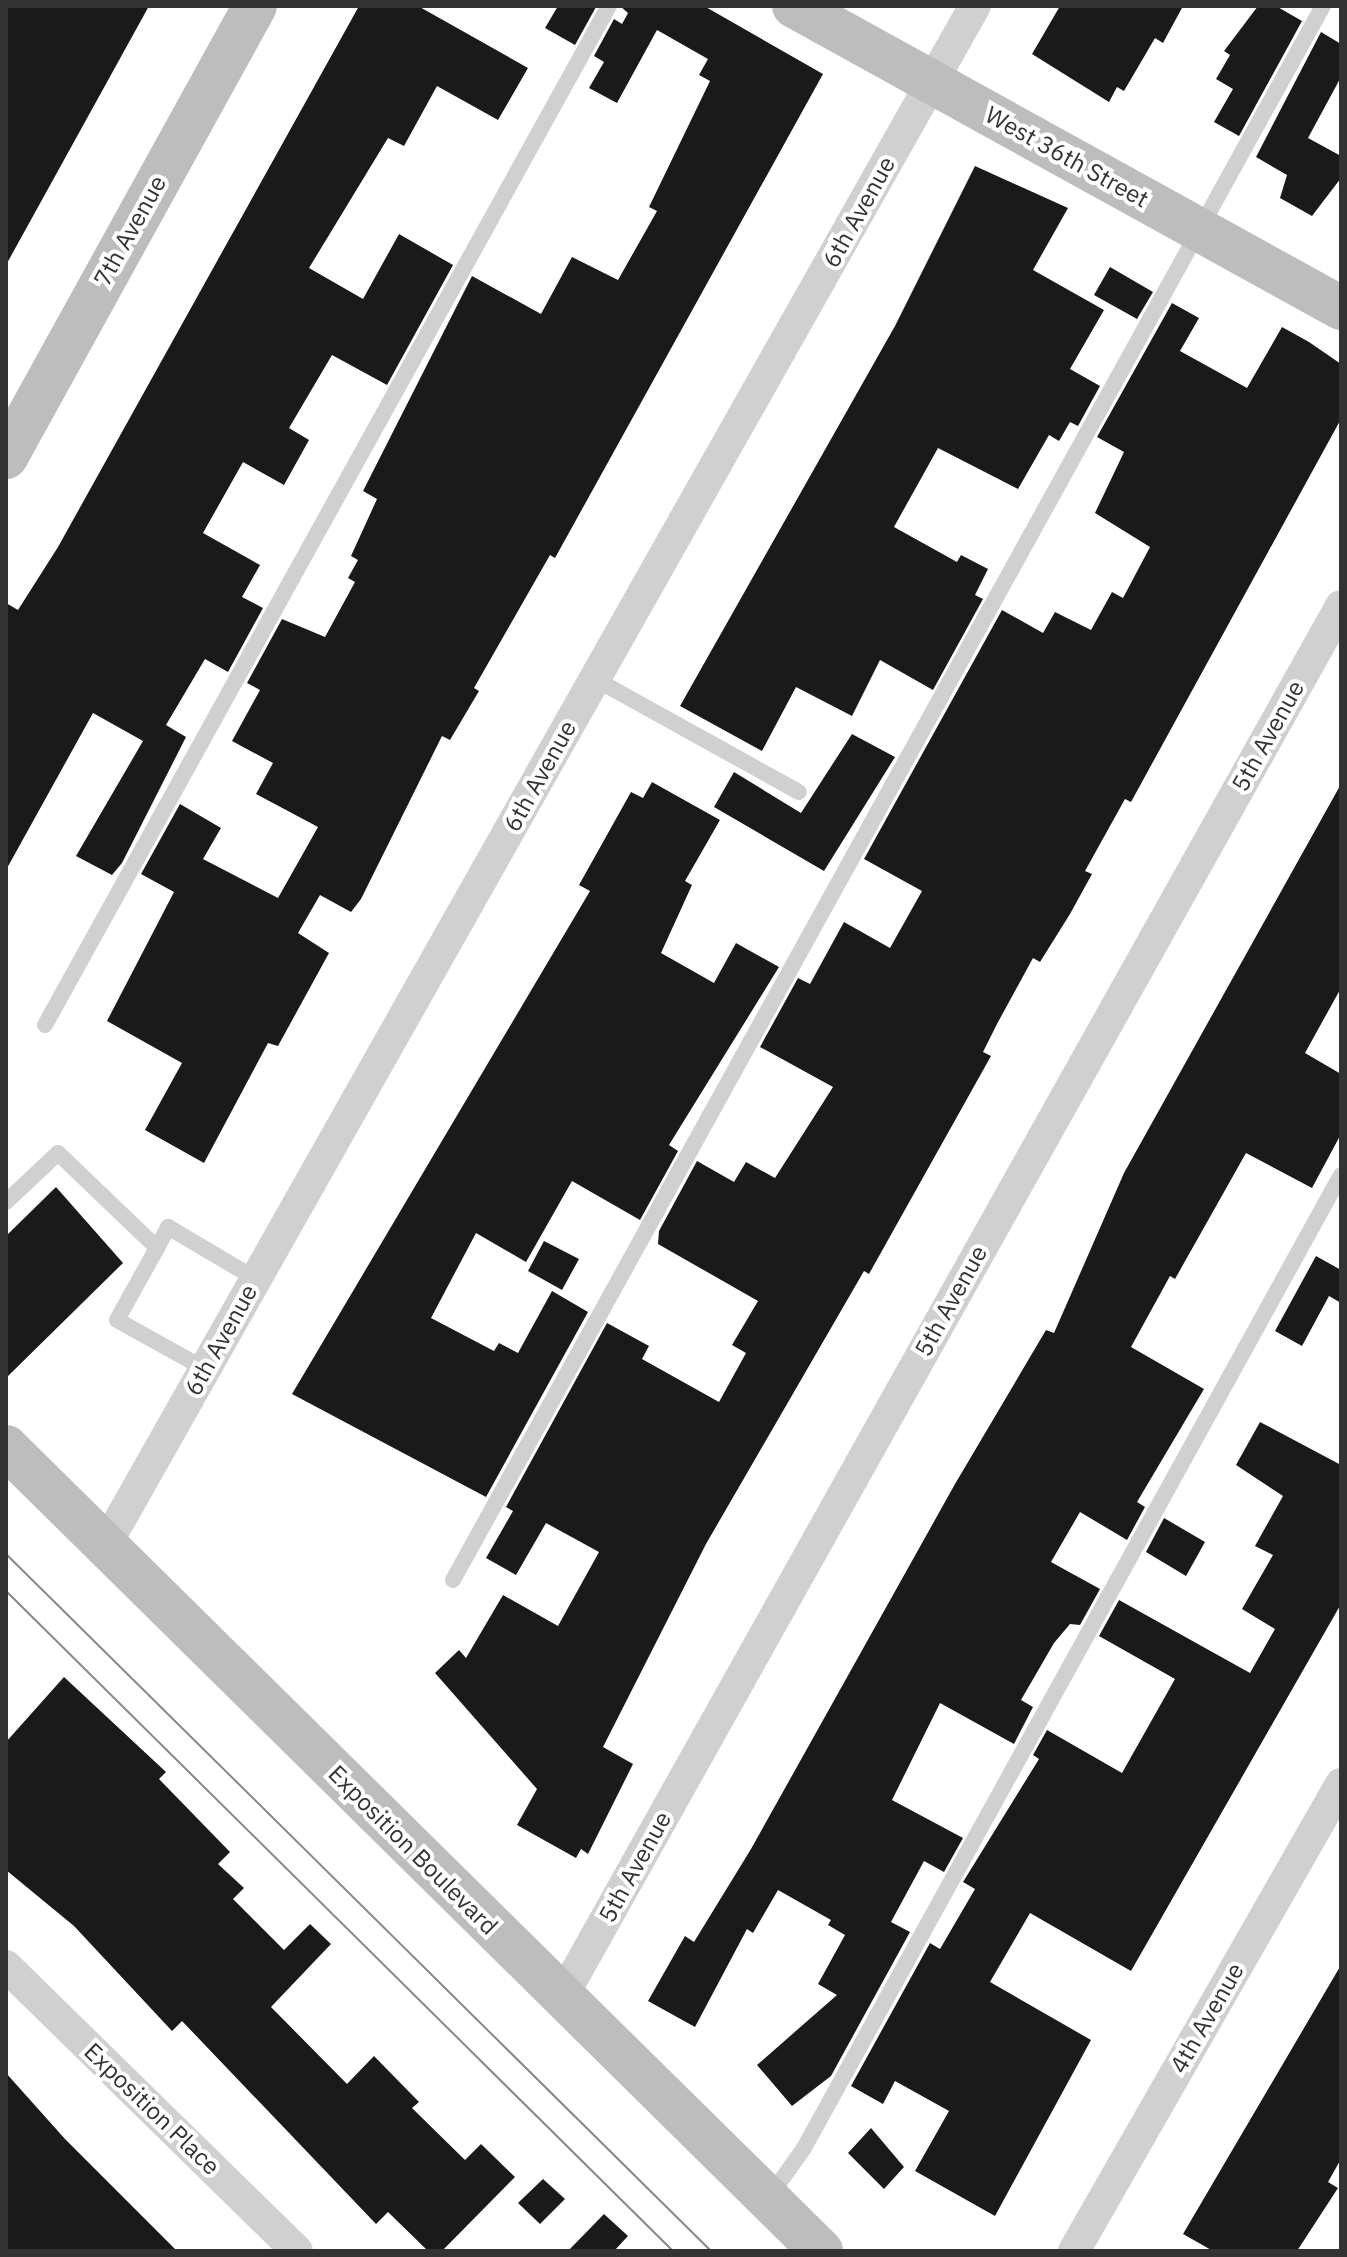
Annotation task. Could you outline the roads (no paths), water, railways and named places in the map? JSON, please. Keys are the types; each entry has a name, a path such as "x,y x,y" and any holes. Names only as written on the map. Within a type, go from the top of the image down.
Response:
{"street":[{"name":"7th Avenue","path":"6,457 255,6"},
{"name":"West 36th Street","path":"794,6 1341,308"},
{"name":"6th Avenue","path":"105,1546 975,6"},
{"name":"5th Avenue","path":"562,1997 1341,606"},
{"name":"Exposition Boulevard","path":"6,1447 821,2251"},
{"name":"4th Avenue","path":"1074,2251 1341,1784"},
{"name":"Exposition Place","path":"6,1966 297,2251"}],"lane":[{"path":"45,1025 609,6"},
{"path":"453,1580 1323,6"},
{"path":"595,679 799,792"},
{"path":"6,1202 58,1153 157,1248"},
{"path":"768,2199 811,2135 1341,1175"},
{"path":"205,1369 117,1320 168,1227 256,1279"}],"tram line":[{"path":"6,1554 711,2251"},
{"path":"6,1591 673,2251"}]}
